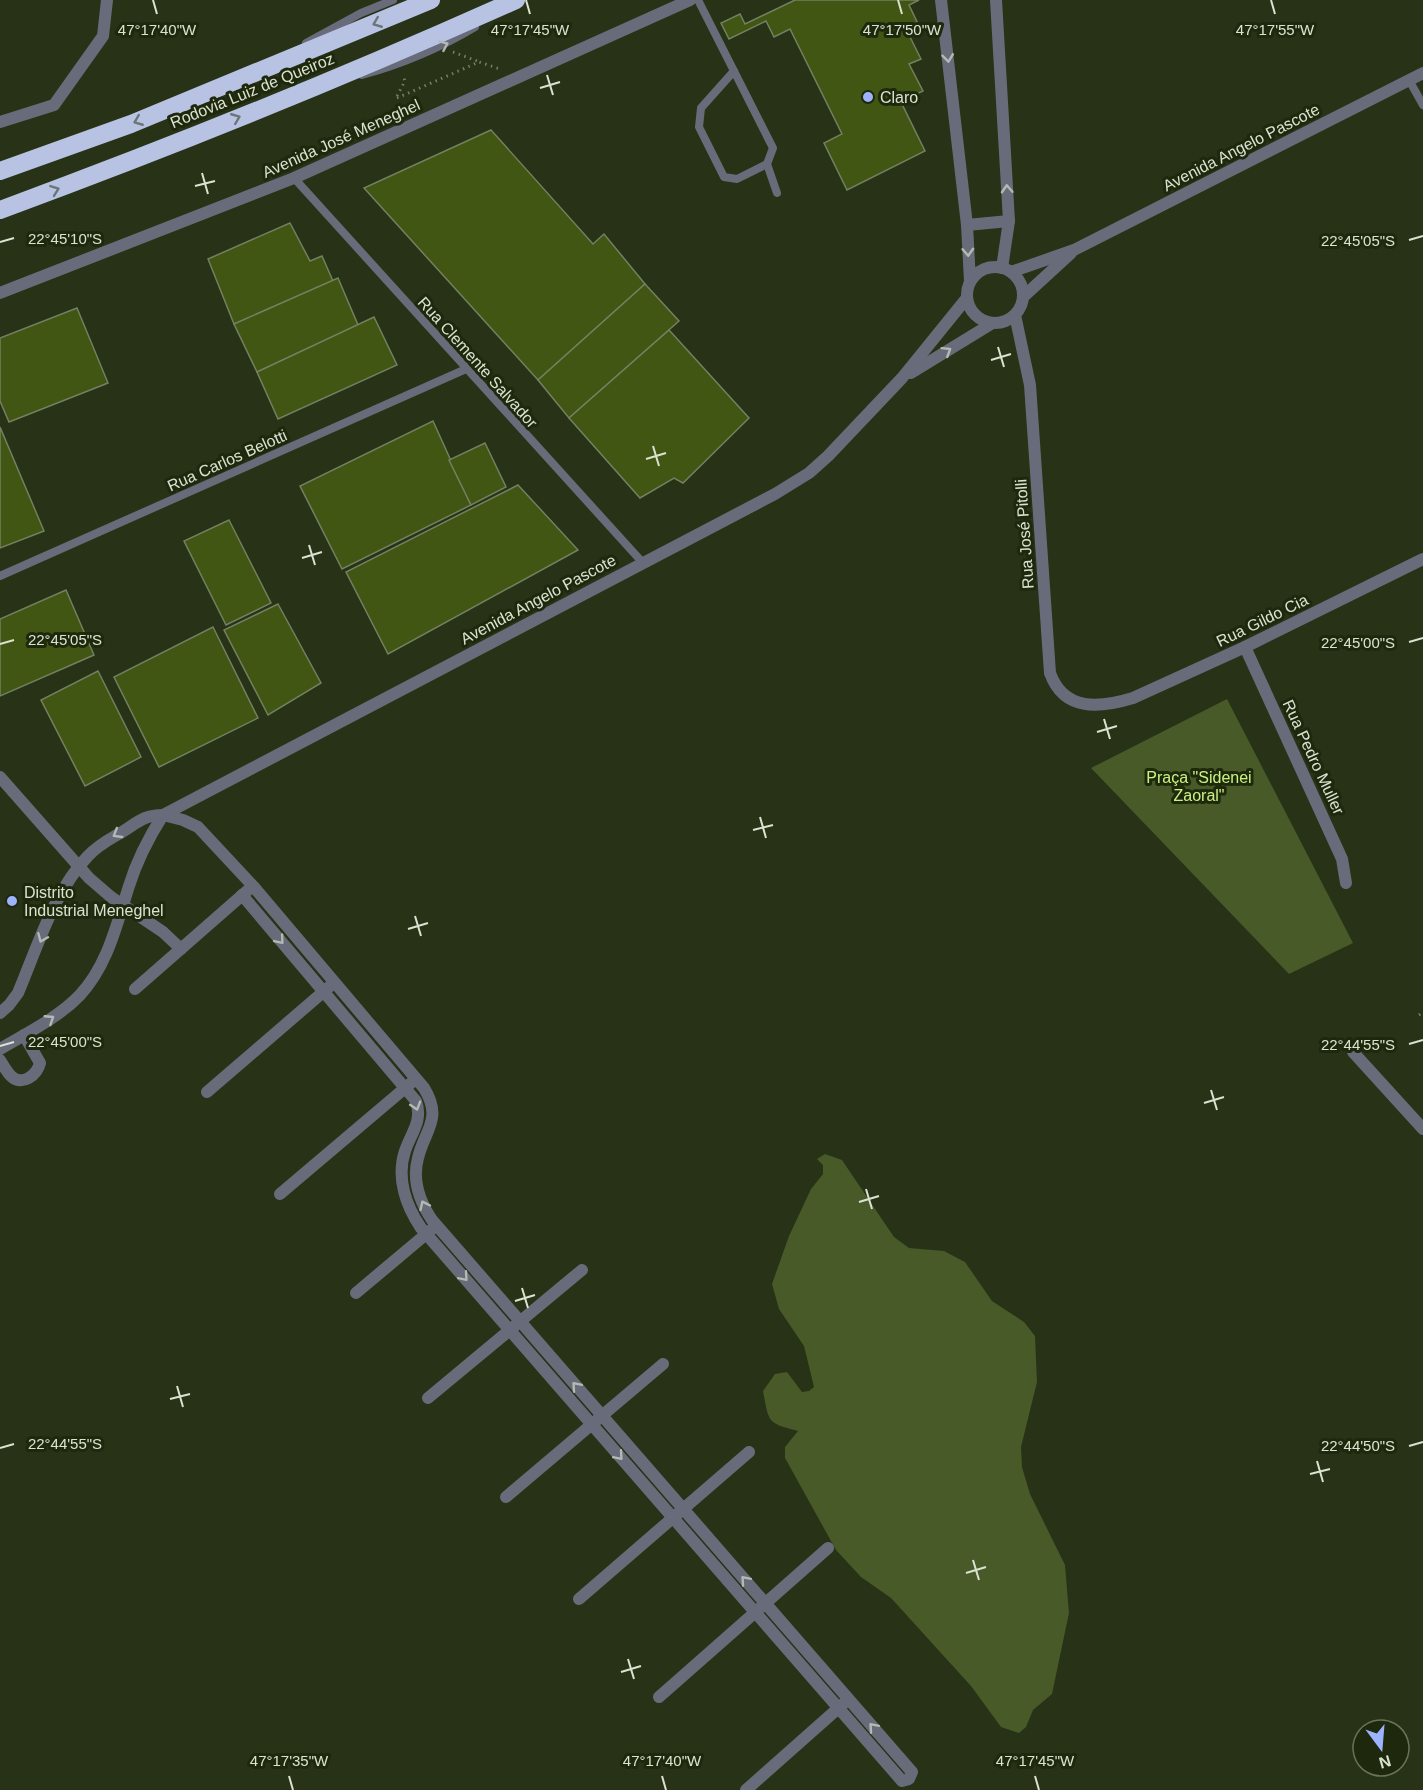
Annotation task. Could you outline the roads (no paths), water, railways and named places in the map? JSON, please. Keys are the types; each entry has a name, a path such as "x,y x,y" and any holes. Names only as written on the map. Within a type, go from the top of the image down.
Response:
{"highway":[{"name":"Rodovia Luiz de Queiroz","path":"0,171 131,124 431,0"},
{"name":"Rodovia Luiz de Queiroz","path":"0,210 99,173 427,40 517,0"}],"street":[{"path":"0,122 54,105 103,36 107,0"},
{"name":"Avenida José Meneghel","path":"0,292 294,178 690,0"},
{"path":"941,0 967,225 970,281 966,299 974,316 991,324 1004,322 1019,310 1023,297 1022,288 1018,279 1007,270 990,268 978,272 970,281"},
{"path":"996,0 1009,221 1007,270"},
{"name":"Avenida Angelo Pascote","path":"1007,270 1074,250 1423,73"},
{"path":"967,225 1009,221"},
{"name":"Avenida Angelo Pascote","path":"1023,297 1074,250"},
{"name":"Avenida Angelo Pascote","path":"0,1014 18,993 63,890 78,867 104,842 149,815 163,815 775,494 809,473 902,378 966,299"},
{"name":"Rua José Pitolli","path":"1015,315 1030,385 1050,673 1060,693 1071,699 1086,704 1113,704"},
{"name":"Avenida Angelo Pascote","path":"902,378 991,324"},
{"name":"Rua Gildo Cia","path":"1113,704 1133,698 1245,647 1423,559"},
{"name":"Rua Pedro Muller","path":"1245,647 1342,859 1346,883"},
{"path":"0,777 100,889 163,932 181,949"},
{"path":"0,1049 68,1007 90,983 104,960 135,868 163,815 198,827 253,886 429,1096 433,1115 432,1126 418,1156 417,1188 426,1210 436,1225 912,1772 909,1779 902,1781 426,1234 414,1217 404,1191 402,1178 405,1152 418,1122 416,1101 242,895"},
{"path":"135,989 253,886"},
{"path":"207,1092 335,982"},
{"path":"0,1060 12,1078 22,1080 32,1077 40,1063 24,1035"},
{"path":"1353,1052 1423,1129"},
{"path":"280,1194 416,1078"},
{"path":"356,1293 436,1225"},
{"path":"428,1398 582,1270"},
{"path":"506,1497 663,1364"},
{"path":"579,1599 749,1452"},
{"path":"659,1697 828,1548"},
{"path":"746,1790 849,1699"}],"lane":[{"path":"241,79 361,13 393,0"},
{"path":"698,0 773,148 767,164 777,193"},
{"path":"734,71 701,108 699,127 724,177 737,179 767,164"},
{"path":"1409,80 1423,105"},
{"name":"Rua Clemente Salvador","path":"294,178 643,563"},
{"name":"Rua Carlos Belotti","path":"0,576 466,369"}],"place":[{"name":"Claro","path":"868,97"},
{"name":"Distrito Industrial Meneghel","path":"12,901"}],"park label":[{"name":"Praça \"Sidenei Zaoral\"","path":"1199,786"}]}
